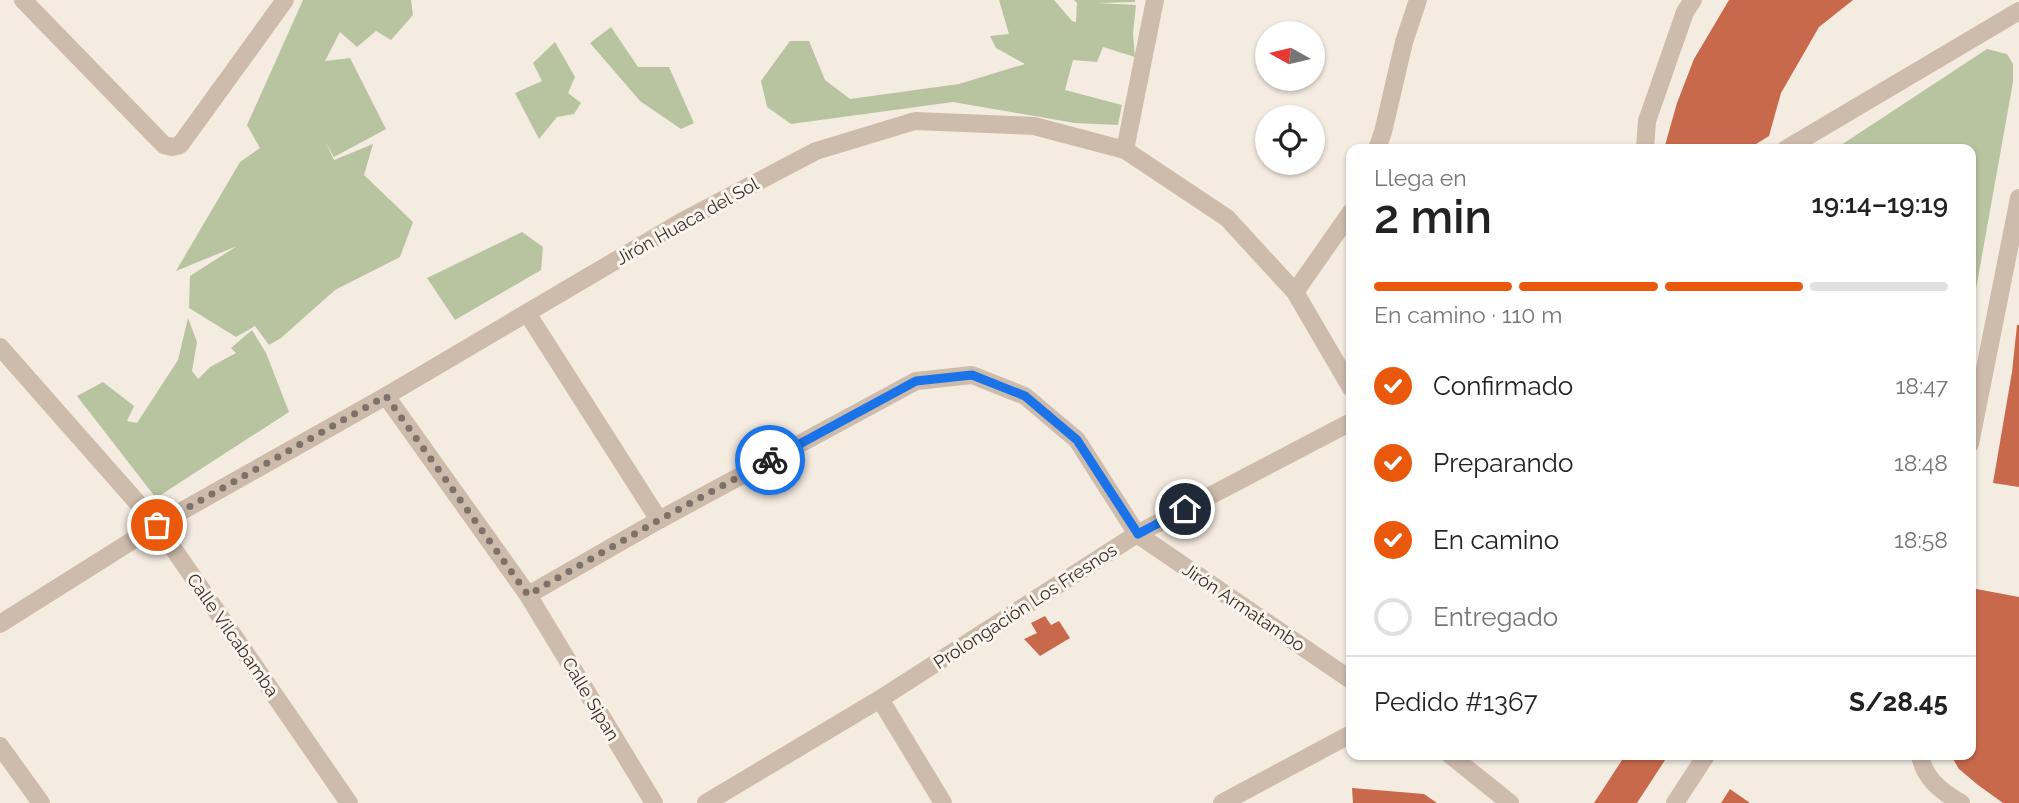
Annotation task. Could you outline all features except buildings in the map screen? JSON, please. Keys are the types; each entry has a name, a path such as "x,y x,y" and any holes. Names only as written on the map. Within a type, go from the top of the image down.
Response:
{"street":[{"path":"23,0 164,145 172,147 180,145 285,0"},
{"path":"1125,150 1155,0"},
{"path":"1379,144 1404,42 1418,0"},
{"path":"1645,144 1647,121 1685,12 1693,0"},
{"path":"1794,144 2019,11"},
{"name":"Jirón Huaca del Sol","path":"0,624 157,525 386,396 681,222 816,151 915,121 1034,126 1125,150 1227,218 1295,292 1346,379"},
{"path":"1976,414 2019,198"},
{"path":"1295,292 1346,219"},
{"path":"527,313 659,520"},
{"name":"Calle Vilcabamba","path":"0,347 157,525 349,803"},
{"path":"528,595 659,520 916,381 972,375 1025,396 1077,440 1138,534"},
{"name":"Calle Sipan","path":"386,396 528,595 654,803"},
{"name":"Prolongación Los Fresnos","path":"706,803 880,698 1138,534 1346,425"},
{"name":"Jirón Armatambo","path":"1138,534 1346,677"},
{"path":"880,698 943,803"},
{"path":"1222,803 1346,737"},
{"path":"0,746 41,803"},
{"path":"1456,760 1510,803"},
{"path":"1675,803 1703,760"},
{"path":"1921,760 1938,790 1961,803"}],"green space":[{"path":"303,0 411,0 413,15 391,40 376,31 357,47 340,32 325,61 350,58 386,129 334,157 326,143 334,160 373,144 364,175 413,222 400,257 335,290 281,338 269,345 255,326 236,337 189,308 190,276 237,246 176,271 240,162 260,148 247,125"},
{"path":"999,0 1054,0 1072,21 1076,22 1077,3 1074,0 1135,0 1098,3 1136,5 1133,34 1135,57 1103,47 1097,62 1073,60 1065,90 1122,105 1118,125 1075,123 953,102 791,124 767,107 761,81 790,41 809,41 825,80 850,99 959,84 1025,64 996,48 990,36 1009,34"},
{"path":"611,27 638,67 669,67 694,123 681,129 640,101 590,43"},
{"path":"555,42 575,77 568,93 581,103 574,114 557,117 539,139 515,93 542,81 533,63"},
{"path":"1987,49 2007,54 2013,64 2013,82 1976,289 1976,144 1843,144"},
{"path":"522,232 543,247 541,270 455,320 427,278"},
{"path":"188,318 197,342 192,371 198,379 210,367 236,353 231,348 252,330 266,353 289,412 156,498 77,396 103,382 134,406 127,421 137,423 178,360"}],"way so far":[{"path":"157,525 386,396 528,595 770,460"}],"route":[{"path":"770,460 916,381 972,375 1025,396 1077,440 1138,534 1185,509"}]}
